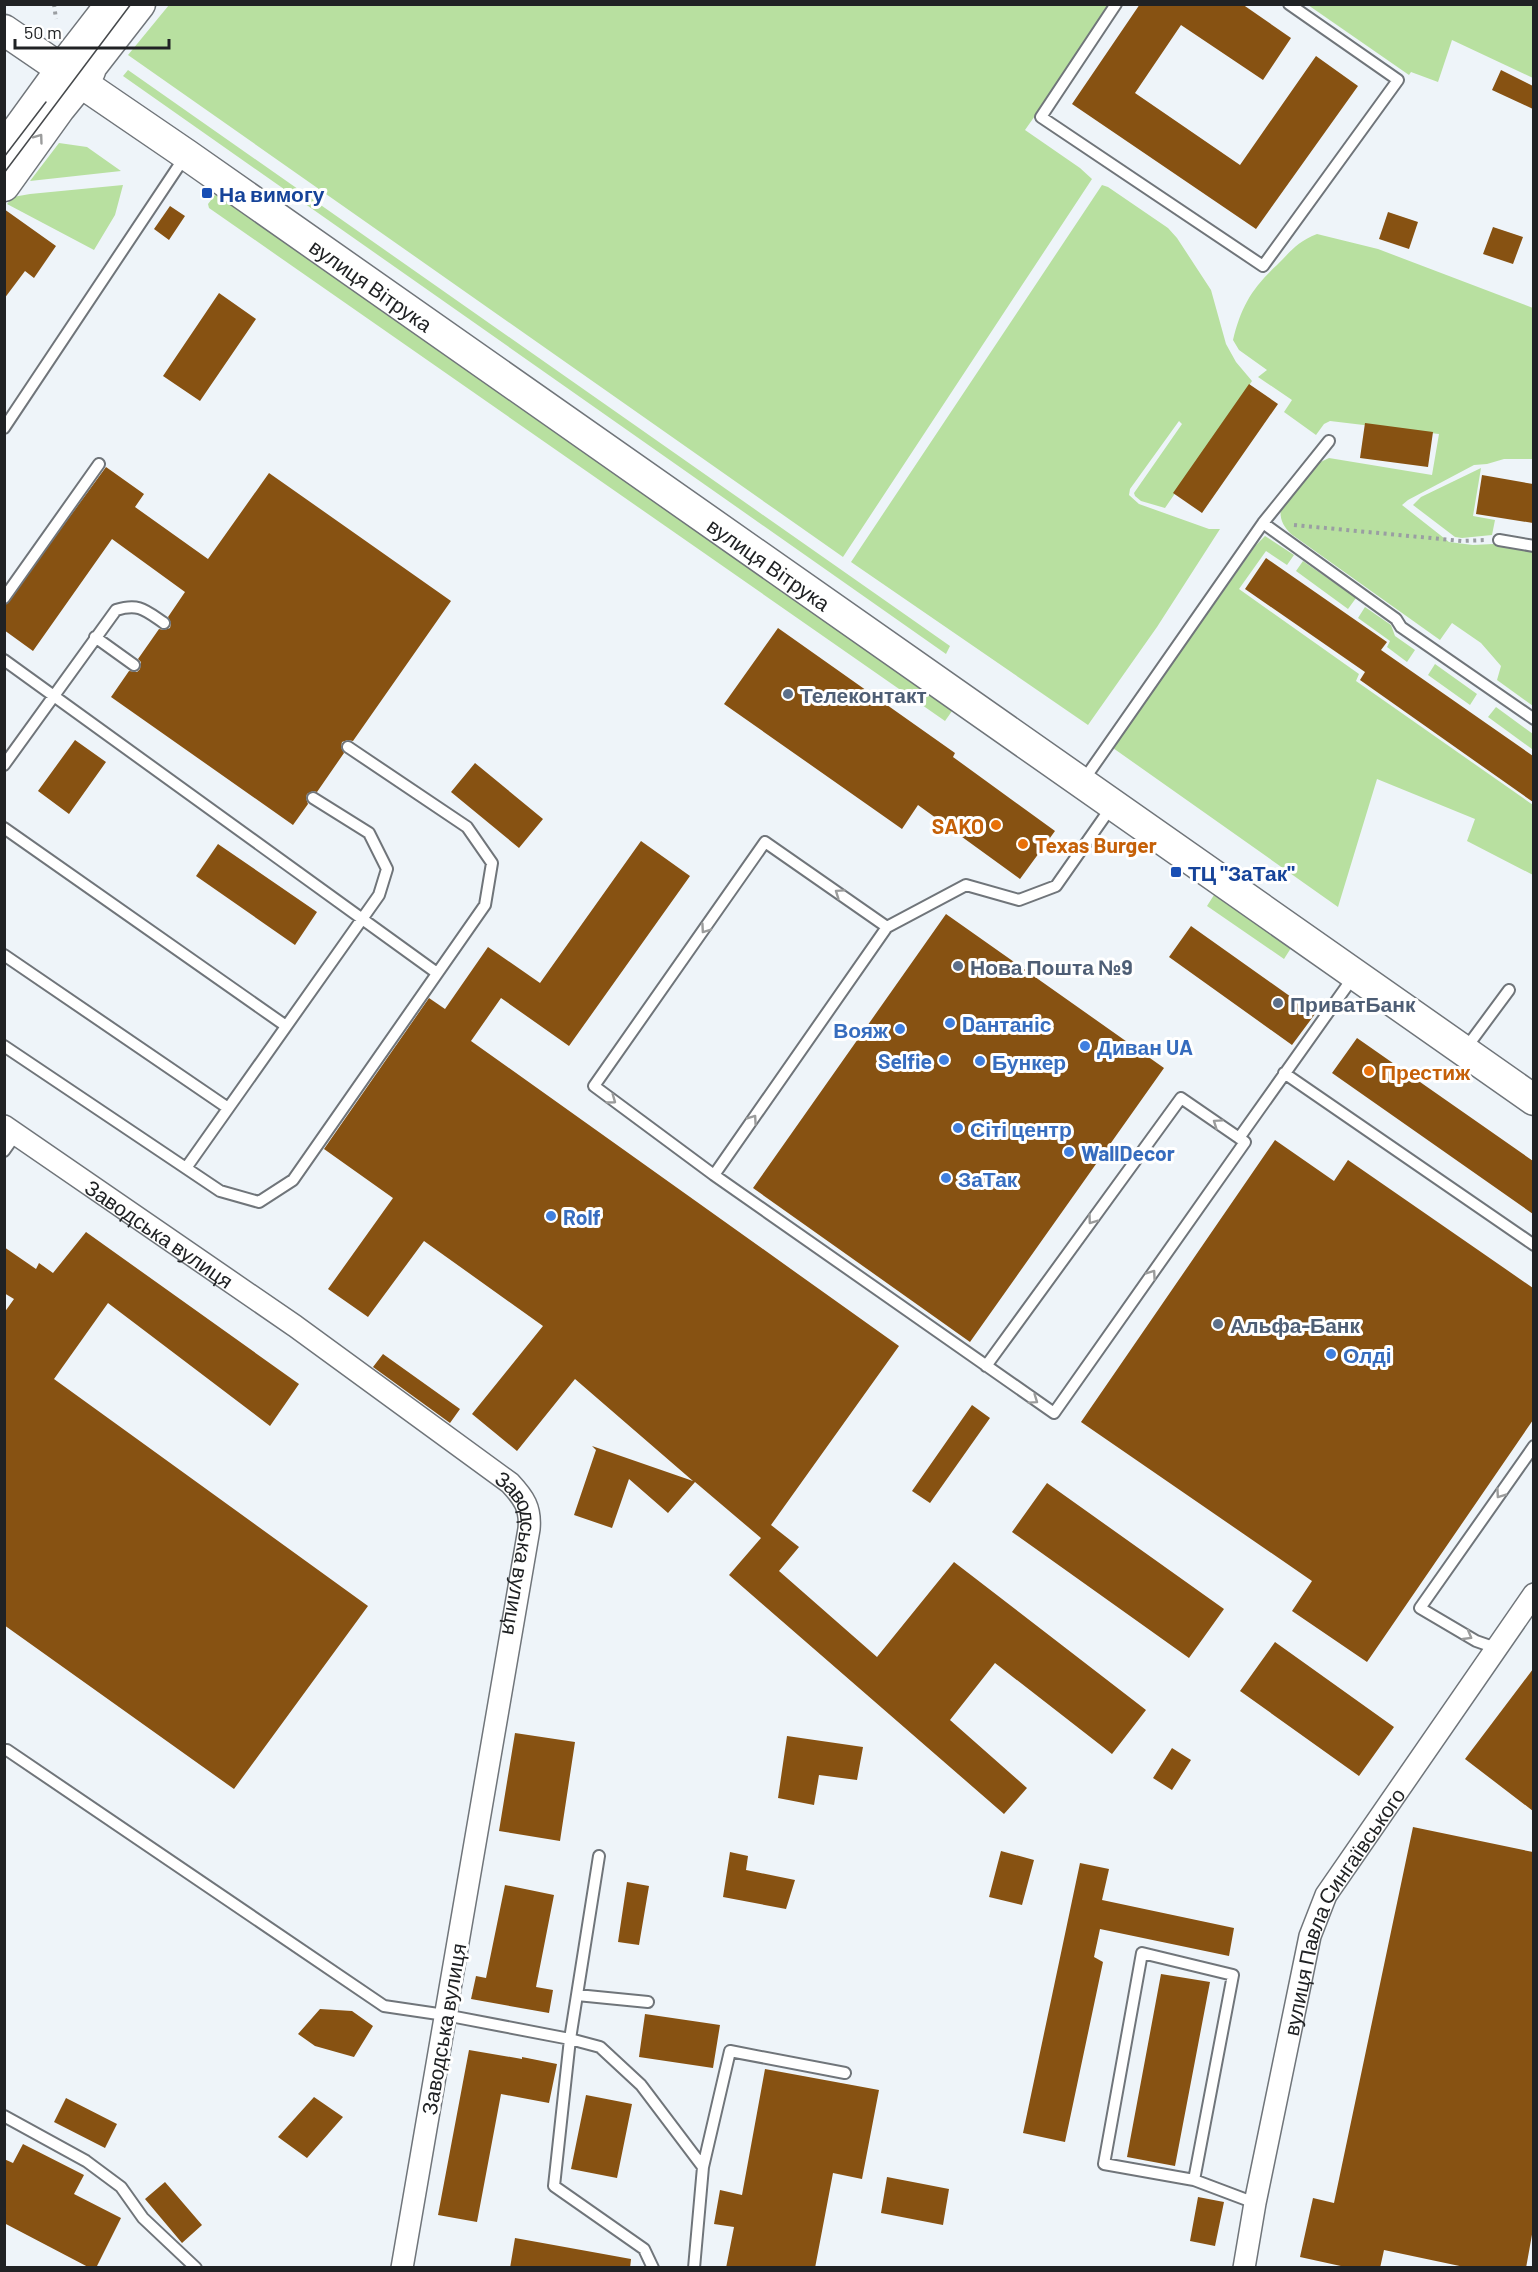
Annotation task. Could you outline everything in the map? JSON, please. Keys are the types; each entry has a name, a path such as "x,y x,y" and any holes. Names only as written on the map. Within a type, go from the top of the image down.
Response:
{"main road":[{"path":"4,186 75,70 111,4"},
{"path":"4,148 75,70 91,67 140,4"},
{"name":"вулиця Вітрука","path":"4,14 187,155 1359,969 1533,1100"},
{"name":"вулиця Вітрука","path":"4,30 75,70 1085,778"},
{"name":"вулиця Вітрука","path":"1359,969 1472,1040 1533,1083"}],"street":[{"name":"Заводська вулиця","path":"8,1137 294,1326 510,1483 525,1500 529,1510 529,1529 402,2268"},
{"name":"вулиця Павла Сингаївського","path":"1244,2268 1255,2203 1310,1936 1326,1895 1533,1594"}],"lane":[{"path":"1116,4 1041,117 1263,266 1398,80 1289,4"},
{"path":"4,428 187,155"},
{"path":"1085,778 1263,523 1329,441"},
{"path":"4,598 99,464"},
{"path":"1263,523 1396,619 1401,627 1533,719"},
{"path":"1498,540 1533,546"},
{"path":"4,765 94,637 116,610 130,605 143,609 164,623"},
{"path":"94,637 134,665"},
{"path":"4,660 437,973"},
{"path":"4,1046 220,1191 259,1202 293,1180 484,905 492,863 467,827 348,747"},
{"path":"186,1168 379,895 387,869 369,833 313,798"},
{"path":"714,1175 887,927 966,885 1019,900 1056,886 1116,799"},
{"path":"4,828 286,1026"},
{"path":"887,927 765,842 594,1086 714,1175 986,1366 1054,1413 1245,1142 1181,1098 986,1366"},
{"path":"4,955 228,1108"},
{"path":"1239,1138 1359,969"},
{"path":"1472,1040 1509,990"},
{"path":"1284,1073 1533,1245"},
{"path":"1496,1648 1476,1641 1420,1608 1533,1446"},
{"path":"4,1750 17,1756 384,2006 445,2015 600,2047 641,2085 703,2167"},
{"path":"599,1856 570,2039 554,2186 644,2249 653,2268"},
{"path":"1194,2180 1233,1975 1142,1953 1104,2164 1194,2180 1255,2203"},
{"path":"577,1995 648,2002"},
{"path":"694,2268 703,2167 730,2050 845,2073"},
{"path":"4,2116 86,2161 121,2187 143,2218 196,2268"}],"path":[{"path":"54,4 56,19"},
{"path":"1263,523 1462,541 1498,540"}],"green space":[{"path":"169,5 1113,5 1025,130 1092,179 843,557 128,55"},
{"path":"1308,5 1533,5 1533,78 1452,40 1438,82 1411,72 1409,75"},
{"path":"128,70 950,646 946,654 123,76"},
{"path":"59,143 87,147 121,171 30,181"},
{"path":"123,185 115,215 94,250 7,204 13,197 30,194"},
{"path":"1102,185 1168,228 1177,238 1211,290 1226,344 1236,362 1252,381 1165,508 1141,501 1134,493 1182,424 1179,421 1130,489 1129,495 1139,504 1209,529 1220,529 1157,627 1088,725 851,562"},
{"path":"215,195 220,196 952,711 945,721 209,208 208,204"},
{"path":"1317,234 1378,249 1533,308 1533,459 1504,459 1474,465 1402,505 1449,542 1473,545 1493,544 1533,551 1533,706 1497,680 1501,666 1481,643 1452,623 1440,640 1291,534 1282,522 1281,507 1310,467 1329,458 1432,475 1439,434 1330,421 1324,424 1316,435 1284,412 1292,400 1258,377 1267,370 1239,350 1233,340 1244,308 1254,290 1295,247"},
{"path":"1481,468 1473,516 1495,520 1492,535 1455,537 1413,505 1421,497"},
{"path":"1265,536 1294,555 1287,565 1266,551 1239,589 1359,674 1356,681 1533,805 1533,875 1467,841 1475,819 1377,779 1338,907 1113,748 1256,545"},
{"path":"1303,561 1356,598 1348,609 1296,571"},
{"path":"1365,607 1391,625 1395,636 1415,650 1407,662 1387,647 1390,641 1358,618"},
{"path":"1435,664 1477,694 1470,705 1428,675"},
{"path":"1496,707 1533,734 1532,749 1488,717"},
{"path":"1214,895 1291,948 1284,959 1207,906"}],"building":[{"path":"1140,4 1242,4 1291,38 1263,80 1181,25 1135,93 1240,165 1316,56 1358,86 1256,229 1072,104"},
{"path":"1501,70 1533,86 1533,109 1492,90"},
{"path":"170,206 185,216 169,240 154,229"},
{"path":"4,209 56,246 34,278 25,271 4,299"},
{"path":"1388,212 1418,222 1409,249 1379,239"},
{"path":"1493,227 1523,237 1513,264 1483,254"},
{"path":"219,293 256,319 200,401 163,376"},
{"path":"1249,384 1278,404 1202,513 1173,493"},
{"path":"1365,423 1433,432 1428,467 1360,458"},
{"path":"106,467 144,494 135,507 208,559 269,473 451,601 353,741 342,742 341,747 344,753 317,792 307,794 308,804 293,825 111,697 129,671 137,672 140,669 141,662 138,659 159,629 170,628 171,623 168,617 185,592 112,539 33,651 4,630 4,607"},
{"path":"1482,475 1533,484 1533,523 1476,514"},
{"path":"1266,558 1387,642 1381,650 1533,756 1533,802 1360,680 1365,672 1245,589"},
{"path":"778,628 955,753 953,757 1055,831 1020,879 918,805 902,829 724,704"},
{"path":"75,740 106,762 69,814 38,791"},
{"path":"475,763 543,819 519,848 451,792"},
{"path":"641,841 690,876 569,1046 501,998 471,1041 899,1346 771,1525 799,1547 779,1571 877,1657 954,1562 1146,1710 1112,1754 995,1663 950,1720 1027,1788 1004,1814 729,1575 761,1538 695,1482 668,1513 629,1479 612,1528 574,1515 596,1450 592,1446 693,1481 575,1379 517,1451 472,1414 543,1326 424,1241 368,1317 328,1289 393,1198 324,1149 429,998 445,1009 488,947 540,983"},
{"path":"218,844 317,912 295,945 196,876"},
{"name":"Сіті центр","path":"946,914 1164,1068 970,1342 753,1188"},
{"path":"1191,926 1315,1014 1292,1045 1169,957"},
{"path":"1357,1038 1533,1161 1533,1214 1332,1073"},
{"name":"Олді","path":"1275,1140 1334,1181 1348,1160 1533,1288 1533,1420 1367,1662 1292,1611 1312,1581 1081,1422"},
{"path":"86,1232 299,1384 270,1426 108,1303 54,1379 368,1606 234,1789 4,1625 4,1313 14,1299 4,1293 4,1247 36,1269 39,1263 53,1273"},
{"path":"383,1354 460,1409 450,1423 373,1367"},
{"path":"972,1405 990,1418 930,1503 912,1491"},
{"path":"1047,1483 1224,1609 1189,1658 1012,1532"},
{"path":"1275,1642 1394,1727 1359,1776 1240,1691"},
{"path":"1533,1669 1533,1811 1465,1759"},
{"path":"515,1733 575,1742 560,1841 499,1831"},
{"path":"787,1736 863,1747 857,1780 819,1775 814,1805 778,1798"},
{"path":"1172,1748 1191,1760 1172,1790 1153,1778"},
{"path":"1413,1827 1533,1852 1533,2229 1526,2268 1469,2268 1384,2250 1380,2268 1350,2268 1300,2257 1313,2198 1334,2203"},
{"path":"1001,1851 1034,1860 1022,1905 989,1897"},
{"path":"730,1852 748,1856 746,1870 795,1880 786,1909 723,1897"},
{"path":"1080,1863 1109,1869 1102,1900 1234,1928 1229,1956 1100,1929 1094,1957 1103,1962 1065,2142 1023,2133"},
{"path":"627,1882 649,1886 639,1945 618,1942"},
{"path":"505,1885 554,1895 536,1987 553,1990 549,2013 471,1999 476,1976 486,1978"},
{"path":"1161,1974 1210,1982 1175,2166 1127,2157"},
{"path":"320,2009 352,2011 373,2026 354,2057 315,2046 298,2034"},
{"path":"645,2014 720,2025 713,2068 639,2057"},
{"path":"469,2050 557,2064 549,2103 501,2094 477,2222 438,2215"},
{"path":"765,2069 879,2090 862,2179 833,2173 815,2268 726,2268 734,2227 714,2224 720,2190 742,2195"},
{"path":"586,2095 632,2104 617,2178 571,2169"},
{"path":"314,2097 343,2117 307,2158 278,2137"},
{"path":"66,2098 117,2124 105,2148 54,2122"},
{"path":"23,2144 84,2175 74,2194 121,2218 96,2268 90,2268 4,2223 4,2159 13,2163"},
{"path":"887,2177 949,2189 943,2225 881,2213"},
{"path":"165,2182 202,2225 182,2243 145,2199"},
{"path":"1198,2197 1224,2202 1215,2246 1190,2241"},
{"path":"515,2238 631,2259 630,2268 510,2268"}],"tram line":[{"path":"4,173 131,4"},
{"path":"4,157 46,102"}],"place":[{"name":"На вимогу","path":"207,193"},
{"name":"Телеконтакт","path":"788,694"},
{"name":"SAKO","path":"996,825"},
{"name":"Texas Burger","path":"1023,844"},
{"name":"ТЦ \"ЗаТак\"","path":"1176,872"},
{"name":"Нова Пошта №9","path":"958,966"},
{"name":"ПриватБанк","path":"1278,1003"},
{"name":"Dантаніс","path":"950,1023"},
{"name":"Вояж","path":"900,1029"},
{"name":"Диван UA","path":"1085,1046"},
{"name":"Selfie","path":"944,1060"},
{"name":"Бункер","path":"980,1061"},
{"name":"Престиж","path":"1369,1071"},
{"name":"Сіті центр","path":"958,1128"},
{"name":"WallDecor","path":"1069,1152"},
{"name":"ЗаТак","path":"946,1178"},
{"name":"Rolf","path":"551,1216"},
{"name":"Альфа-Банк","path":"1218,1324"},
{"name":"Олді","path":"1331,1354"}]}
